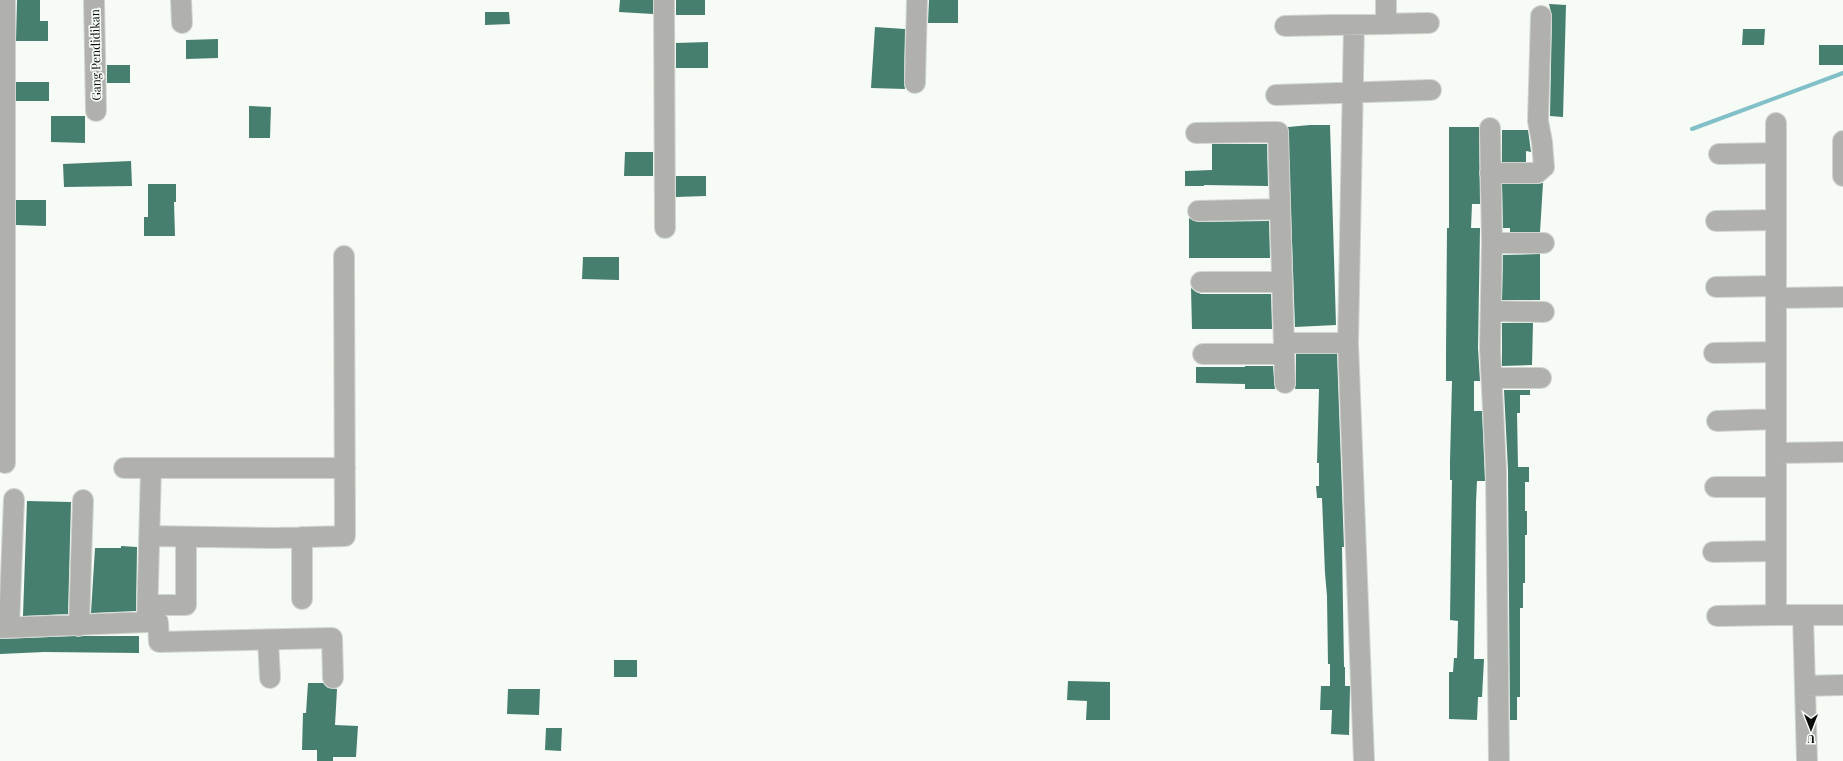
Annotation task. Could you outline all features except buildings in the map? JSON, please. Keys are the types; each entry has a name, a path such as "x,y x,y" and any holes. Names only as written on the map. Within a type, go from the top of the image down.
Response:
{"street":[{"path":"5,0 2,294 5,463"},
{"name":"Gang Pendidikan","path":"94,0 96,110"},
{"path":"181,0 182,23"},
{"path":"664,0 665,228"},
{"path":"915,83 917,0"},
{"path":"1386,0 1386,24"},
{"path":"1490,173 1537,173 1544,167 1542,142 1538,121 1541,16"},
{"path":"1285,26 1429,23"},
{"path":"1354,25 1348,343 1364,761"},
{"path":"1276,95 1431,90"},
{"path":"1776,123 1776,615"},
{"path":"1490,128 1492,243 1491,311 1496,470 1499,761"},
{"path":"1196,133 1278,132 1285,383"},
{"path":"1843,142 1843,176"},
{"path":"1719,154 1776,153"},
{"path":"1198,211 1280,209"},
{"path":"1716,221 1776,220"},
{"path":"1492,243 1544,243"},
{"path":"150,536 302,538 345,536 344,256"},
{"path":"1201,282 1282,282"},
{"path":"1716,287 1843,297"},
{"path":"1491,311 1544,312"},
{"path":"1203,354 1348,343"},
{"path":"1714,353 1776,352"},
{"path":"1492,378 1541,378"},
{"path":"1718,421 1776,419"},
{"path":"1776,453 1843,452"},
{"path":"124,468 345,468"},
{"path":"151,468 148,613 158,622 159,642 332,638 333,678"},
{"path":"1715,487 1775,487"},
{"path":"14,499 5,628 79,626 186,605 186,537"},
{"path":"79,626 83,500"},
{"path":"302,538 302,599"},
{"path":"1713,552 1775,551"},
{"path":"1803,615 1807,761"},
{"path":"1718,616 1843,615"},
{"path":"268,640 270,678"},
{"path":"1805,686 1843,685"}],"waterway":[{"path":"1692,129 1843,73"}]}
